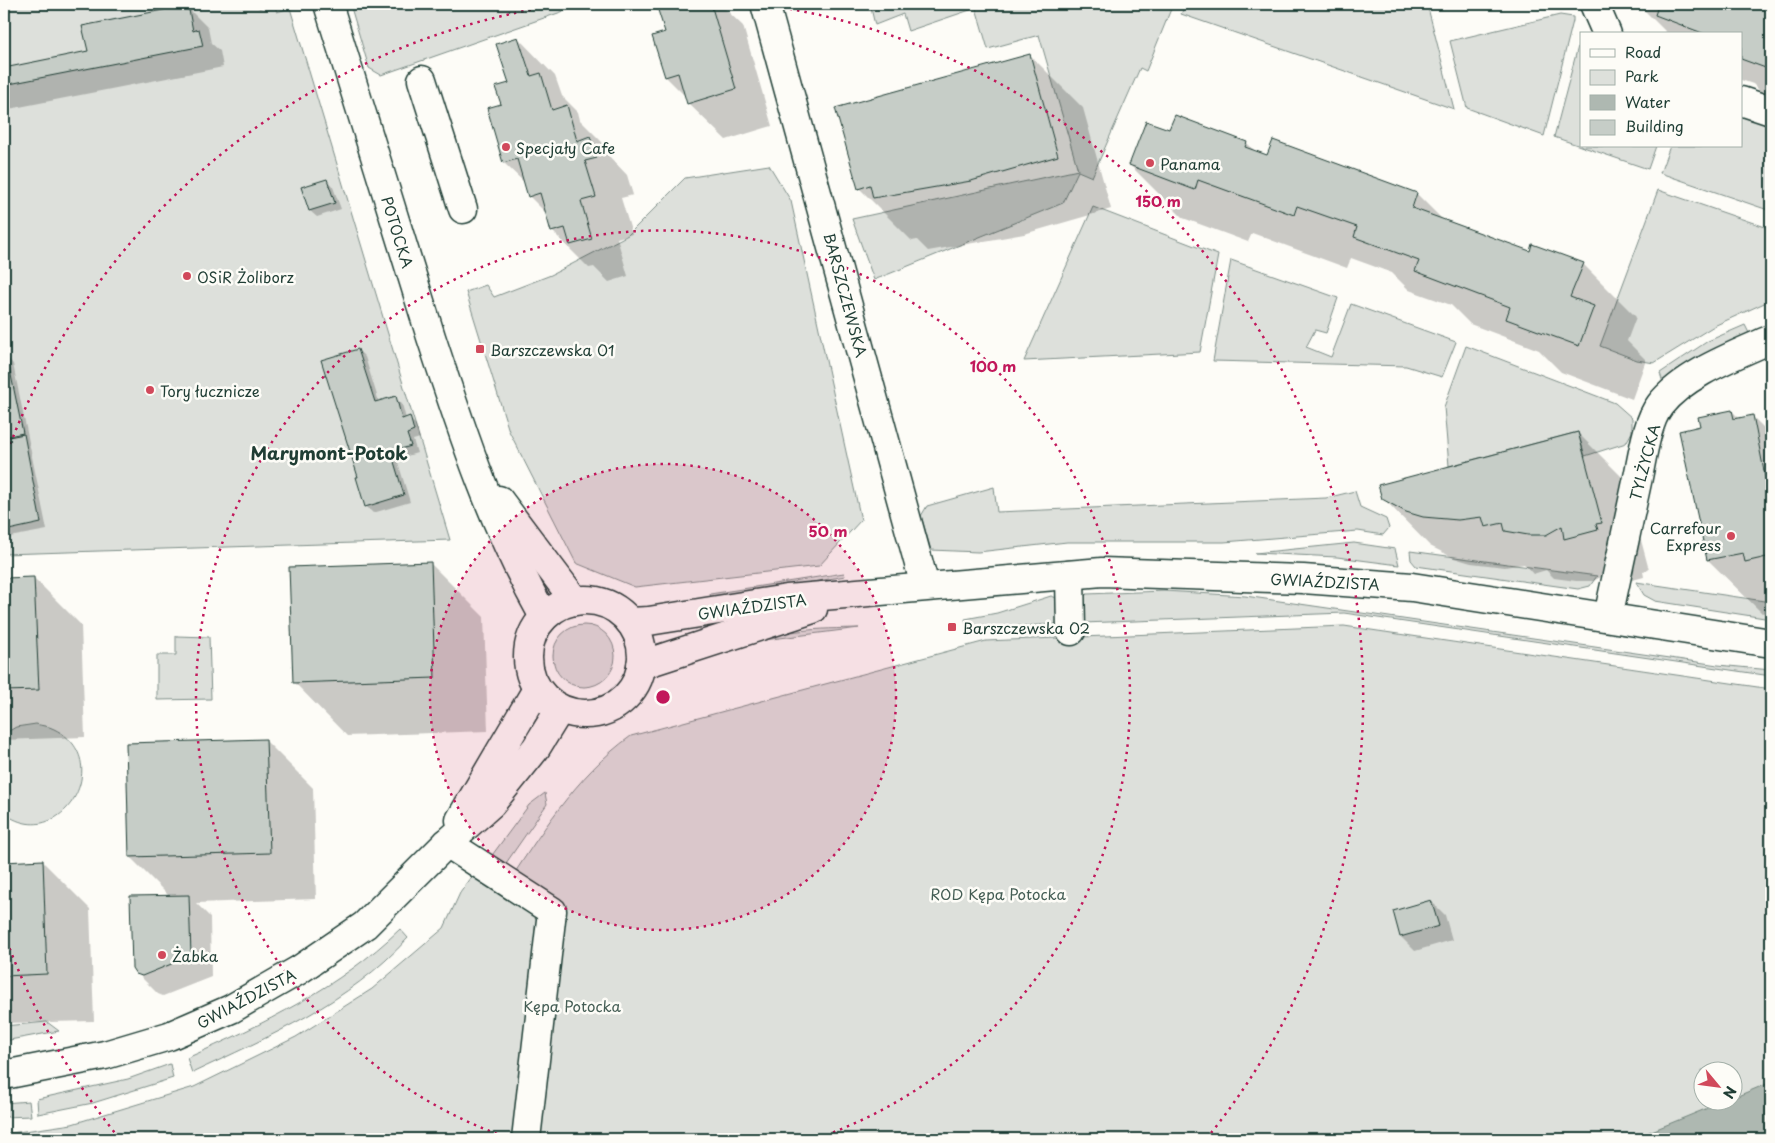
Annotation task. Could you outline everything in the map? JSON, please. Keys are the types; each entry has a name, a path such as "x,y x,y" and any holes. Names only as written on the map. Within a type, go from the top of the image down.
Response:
{"street":[{"name":"POTOCKA","path":"328,4 409,269 471,460 504,540 544,617"},
{"name":"BARSZCZEWSKA","path":"765,4 925,586"},
{"path":"1594,4 1607,32"},
{"path":"422,80 463,209"},
{"path":"1742,101 1771,111"},
{"name":"TYLŻYCKA","path":"1608,617 1647,437 1659,406 1675,390 1694,378 1730,358 1771,339"},
{"name":"POTOCKA","path":"471,460 520,530 575,601"},
{"name":"GWIAŹDZISTA","path":"630,622 649,621 787,599 1102,572 1303,579 1412,587 1771,643"},
{"path":"1070,574 1071,631"},
{"name":"GWIAŹDZISTA","path":"641,665 779,620 876,592"},
{"path":"575,601 600,602 616,610 630,622 640,642 641,665 636,683 625,698 610,708 585,714 560,709 547,701 537,689 528,665 530,639 544,617 558,606 575,601"},
{"name":"GWIAŹDZISTA","path":"447,843 537,689"},
{"name":"GWIAŹDZISTA","path":"4,1075 105,1055 169,1036 231,1009 299,970 365,925 447,843 491,804 536,748 560,709"},
{"path":"447,843 552,911 526,1139"}],"green space":[{"name":"OSiR Żoliborz","path":"4,4 257,4 259,8 274,4 277,12 290,8 450,540 4,554"},
{"path":"350,4 584,4 381,75 369,68"},
{"path":"870,4 1173,4 1146,71 1140,68 1092,177 1078,171 1063,203 874,280 852,219 1078,170 1039,35 988,49 976,8 908,31 903,14 875,25"},
{"path":"1186,4 1427,4 1454,109 1181,14"},
{"path":"1560,15 1573,17 1573,21 1544,136 1467,108 1450,41"},
{"path":"1580,39 1580,146 1554,137"},
{"path":"1742,115 1771,125 1771,211 1660,173 1669,148 1742,148"},
{"path":"1586,148 1655,148 1648,169"},
{"path":"769,165 791,201 861,520 819,566 635,587 576,563 509,431 466,292 486,285 494,297 551,275 628,235 685,178"},
{"path":"1658,190 1771,229 1771,300 1714,326 1654,363 1637,360 1600,346"},
{"path":"1093,207 1218,255 1200,352 1024,361"},
{"path":"1231,260 1338,298 1326,333 1315,330 1306,347 1331,357 1351,304 1456,342 1442,377 1406,366 1213,361"},
{"path":"1745,325 1749,333 1709,353 1663,383 1660,373 1708,341"},
{"path":"1466,346 1615,403 1632,418 1632,432 1626,443 1585,456 1578,432 1449,466 1444,407"},
{"path":"994,487 997,512 1326,498 1355,491 1360,507 1386,519 1389,528 1383,535 1358,531 1224,542 1067,542 978,552 931,550 921,516 927,506"},
{"path":"1354,543 1395,549 1399,565 1337,557 1255,553"},
{"path":"1410,551 1597,576 1590,586 1578,589 1416,566 1411,560"},
{"path":"844,573 845,576 712,601 710,594"},
{"path":"1636,582 1771,602 1771,619 1655,601 1644,595"},
{"path":"1164,591 1245,596 1718,665 1771,670 1771,676 1344,613 1083,623 1083,598 1087,594"},
{"path":"1051,596 1057,598 1058,624 1001,627 968,634 965,619 997,613"},
{"path":"584,625 596,628 606,634 612,644 615,656 612,668 606,678 596,684 584,687 572,684 562,678 556,668 553,656 556,644 562,634 572,628"},
{"path":"1344,626 1771,689 1771,1139 4,1139 4,1134 72,1124 194,1087 296,1037 372,989 444,928 460,893 474,874 502,892 545,828 576,788 593,769 631,736 986,641"},
{"path":"859,628 748,642 790,632"},
{"path":"176,636 209,637 211,699 157,700 157,655 176,655"},
{"path":"36,724 54,729 72,743 81,761 81,780 74,798 61,813 45,822 25,823 4,813 4,734 16,727"},
{"path":"545,793 547,804 504,866 490,858 529,805"},
{"path":"400,929 408,938 385,961 334,1000 279,1031 192,1073 187,1058 272,1018 326,987 377,950"},
{"path":"47,1022 59,1031 4,1041 4,1026"},
{"path":"170,1064 173,1078 93,1103 38,1114 37,1099 128,1079"},
{"path":"29,1101 31,1116 4,1117 4,1103"}],"water":[{"path":"1771,1082 1771,1139 1632,1139 1703,1110 1742,1110 1742,1094"}],"building":[{"path":"656,4 711,4 736,89 687,104 678,73 665,77 652,36 665,32"},
{"path":"1652,4 1761,4 1771,7 1771,70 1742,59 1742,32 1700,32 1655,15 1658,6"},
{"path":"188,5 193,31 199,29 203,46 4,85 4,68 88,51 82,26"},
{"path":"518,37 531,76 541,73 552,110 567,105 577,141 590,136 597,158 585,161 596,197 581,201 592,239 570,245 565,228 551,232 540,193 528,197 517,159 503,163 487,108 501,104 495,87 509,83 496,44"},
{"path":"1030,54 1058,156 971,181 873,198 870,185 858,189 835,108"},
{"path":"1175,115 1247,142 1245,147 1267,155 1273,140 1417,193 1412,208 1530,251 1532,244 1584,263 1570,297 1594,306 1579,346 1506,319 1510,307 1415,271 1419,261 1354,237 1357,227 1297,206 1294,215 1198,180 1195,190 1129,165 1146,121 1169,129"},
{"path":"327,179 335,203 309,211 301,187"},
{"path":"358,349 375,402 396,396 402,419 410,416 414,431 407,434 411,446 391,452 404,495 365,507 356,477 358,477 321,360"},
{"path":"7,356 23,433 4,437 4,357"},
{"path":"1732,410 1734,419 1753,415 1771,507 1771,556 1745,562 1743,553 1707,560 1679,431 1700,426 1698,417"},
{"path":"1578,432 1602,523 1596,524 1598,530 1564,539 1562,526 1546,535 1528,535 1505,531 1503,523 1485,527 1482,517 1458,520 1423,517 1406,512 1382,499 1378,485"},
{"path":"24,434 41,523 4,531 4,438"},
{"path":"431,562 435,678 293,683 289,567"},
{"path":"34,577 39,690 4,691 4,578"},
{"path":"266,739 270,853 129,857 126,743"},
{"path":"43,860 47,974 4,976 4,862"},
{"path":"189,895 191,956 142,976 136,974 132,968 130,896"},
{"path":"1431,900 1439,926 1400,937 1393,911"}],"place":[{"name":"Specjały Cafe","path":"506,147"},
{"name":"Panama","path":"1150,163"},
{"name":"OSiR Żoliborz","path":"187,276"},
{"name":"Barszczewska 01","path":"480,349"},
{"name":"Tory łucznicze","path":"150,390"},
{"name":"Carrefour Express","path":"1731,536"},
{"name":"Barszczewska 02","path":"952,627"},
{"name":"Żabka","path":"162,955"}],"district":[{"name":"Marymont-Potok","path":"329,452"}],"park label":[{"name":"ROD Kępa Potocka","path":"998,893"},
{"name":"Kępa Potocka","path":"572,1005"}]}
